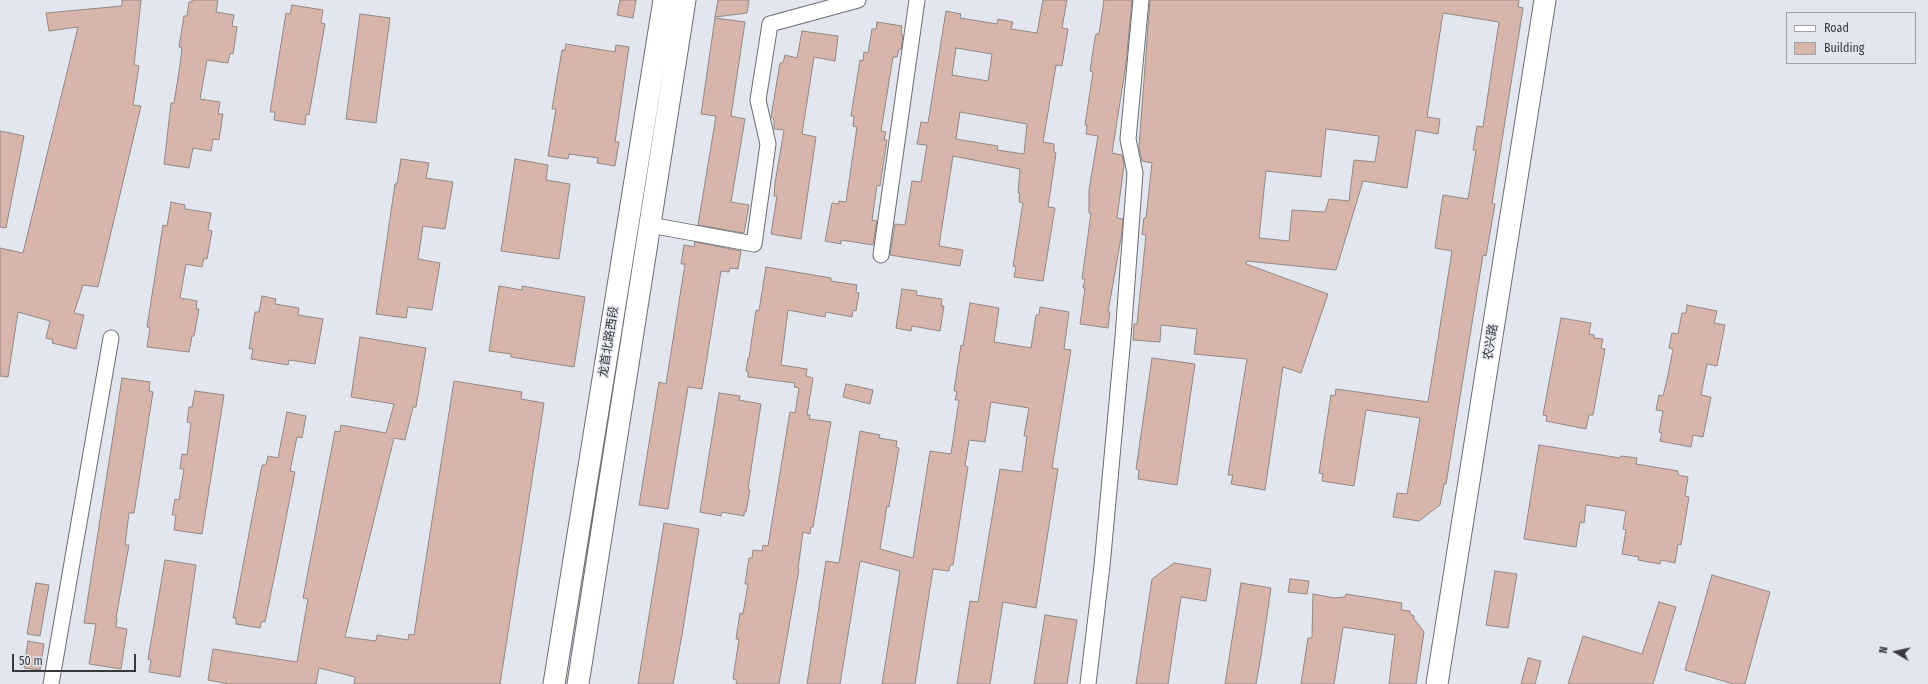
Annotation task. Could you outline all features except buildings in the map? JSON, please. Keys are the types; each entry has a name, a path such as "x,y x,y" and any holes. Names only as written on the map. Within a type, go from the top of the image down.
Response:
{"street":[{"name":"龙首北路西段","path":"554,684 664,0"},
{"name":"龙首北路西段","path":"578,684 685,0"},
{"path":"650,224 754,244 768,144 758,100 770,24 858,0"},
{"path":"881,255 917,0"},
{"path":"1088,684 1102,566 1123,337 1135,173 1128,139 1141,0"},
{"name":"农兴路","path":"1437,684 1545,0"},
{"path":"51,684 111,338"}]}
